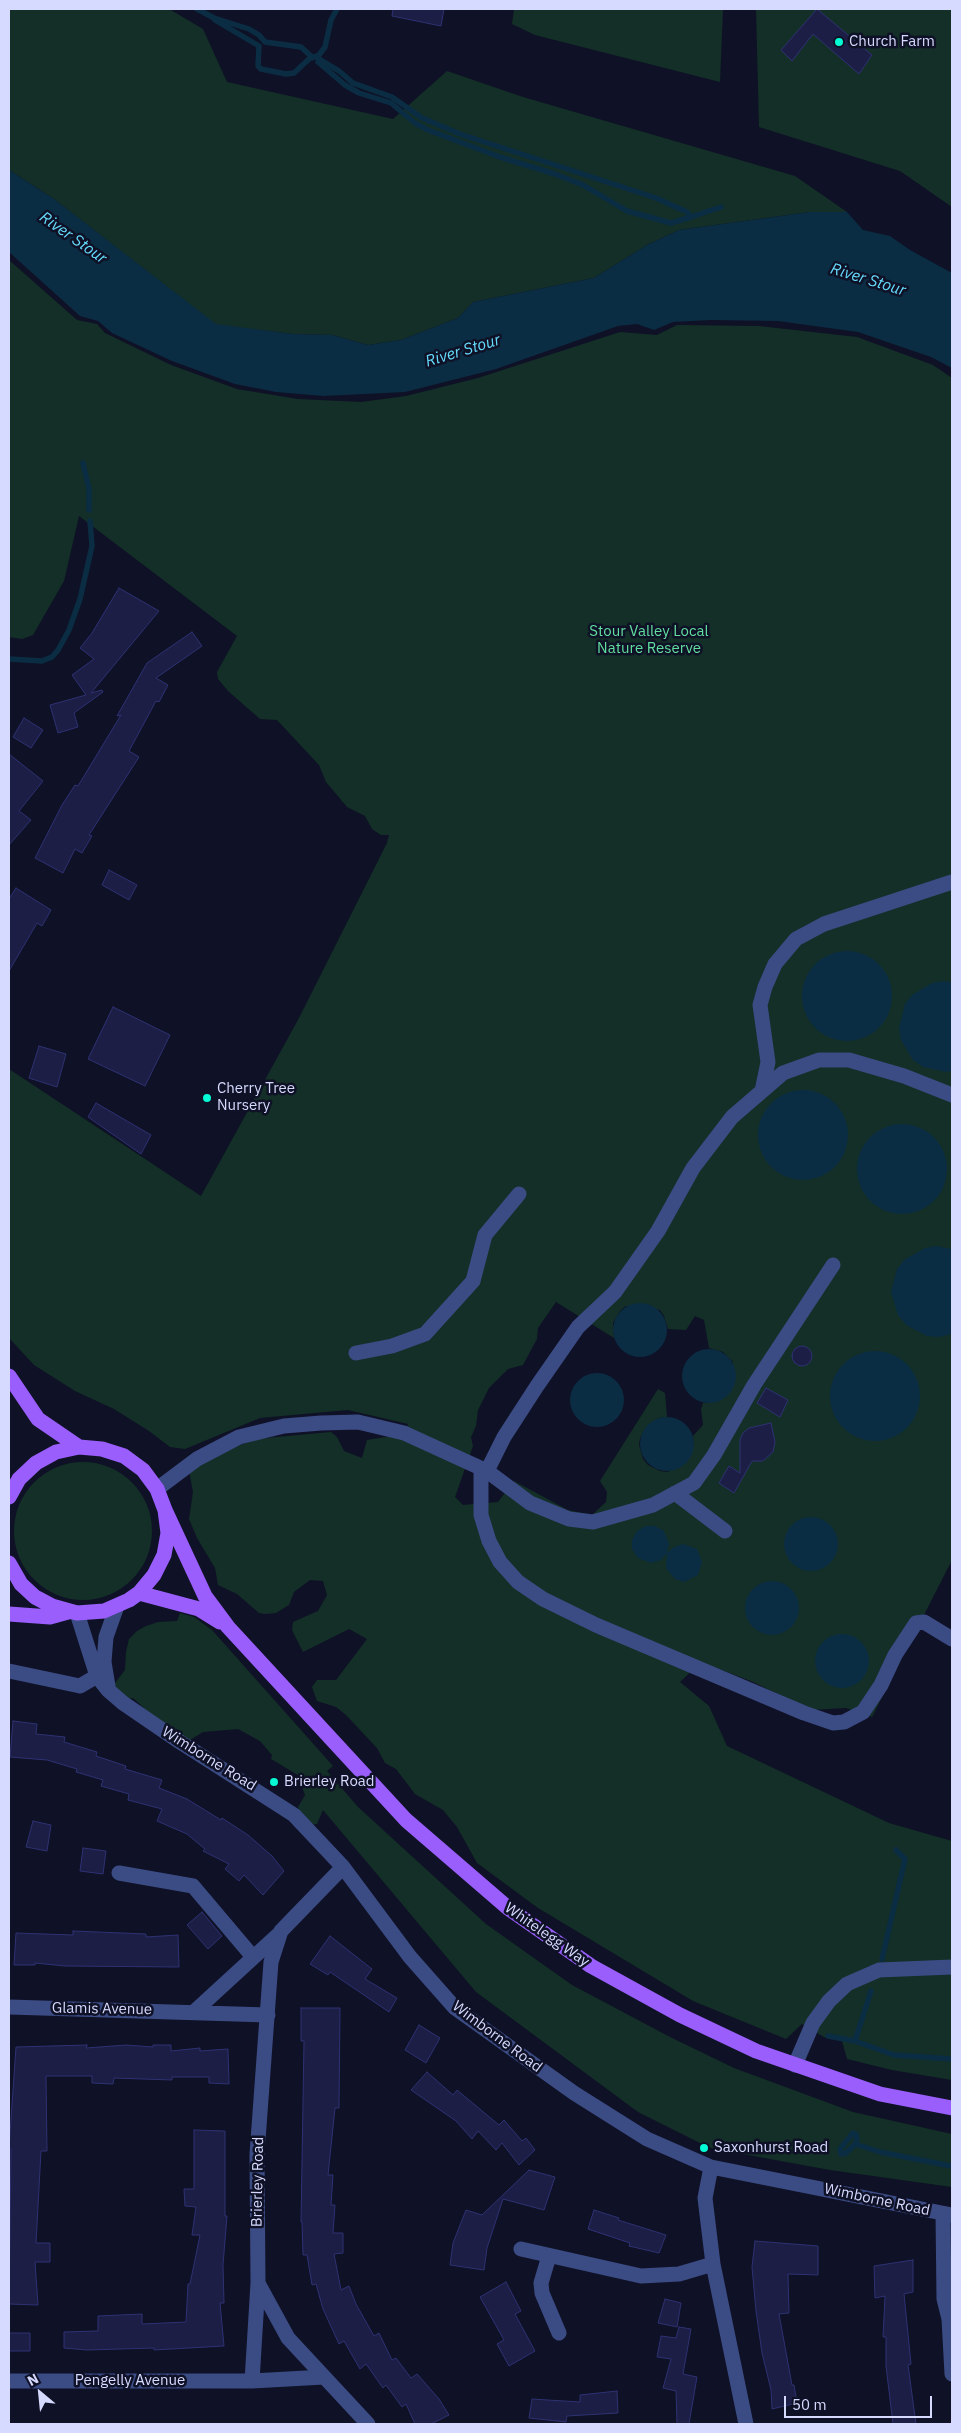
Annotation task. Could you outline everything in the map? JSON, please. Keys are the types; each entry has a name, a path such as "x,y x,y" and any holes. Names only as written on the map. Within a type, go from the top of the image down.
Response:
{"main road":[{"path":"9,1376 38,1419 78,1447"},
{"path":"9,1497 19,1478 36,1463 56,1452 78,1447 102,1448 124,1456 143,1470 157,1489 165,1510 168,1533 164,1555 154,1576 139,1593 117,1606 104,1610 73,1612 50,1617 9,1614"},
{"name":"Whitelegg Way","path":"165,1510 205,1596 228,1627 406,1820 508,1908 591,1966 680,2015 756,2051 880,2094 952,2108"},
{"path":"9,1563 21,1584 35,1597 52,1606 73,1612"},
{"name":"Whitelegg Way","path":"139,1593 199,1609 228,1627"}],"street":[{"path":"762,1091 768,1062 760,1005 775,964 796,939 824,924 952,882"},
{"path":"765,1047 777,1060 799,1067"},
{"path":"952,1095 904,1076 849,1060 819,1060 783,1073 732,1117 693,1168 658,1231 615,1292 578,1327 504,1437 484,1470 481,1515 489,1541 500,1562 518,1582 543,1599 596,1625 804,1713 834,1723 844,1722 863,1712 881,1685 895,1655 916,1623 924,1622 952,1639"},
{"path":"356,1353 392,1346 425,1334 473,1281 485,1235 519,1194"},
{"path":"157,1489 197,1459 239,1437 284,1426 358,1422 404,1433 484,1470 530,1503 569,1519 593,1522 653,1505 694,1483 714,1454 754,1385 833,1265"},
{"path":"675,1493 725,1531"},
{"path":"108,1690 104,1662 106,1637 117,1606"},
{"name":"Wimborne Road","path":"73,1612 97,1676 108,1690 123,1703 180,1742 294,1814 343,1868 410,1957 455,2008 574,2093 646,2139 710,2167 948,2214"},
{"path":"9,1671 80,1686 97,1676"},
{"name":"Brierley Road","path":"343,1868 281,1932 271,1962 257,2154 258,2283 288,2338 368,2424"},
{"path":"119,1873 193,1886 253,1957"},
{"path":"194,2011 281,1932"},
{"path":"795,2064 813,2023 829,2001 847,1984 879,1970 952,1967"},
{"name":"Glamis Avenue","path":"9,2007 194,2011 268,2015"},
{"path":"710,2167 705,2198 713,2264 746,2424"},
{"path":"948,2214 944,2299 951,2319 952,2374"},
{"path":"521,2249 641,2276 679,2274 713,2264"},
{"path":"549,2256 541,2282 542,2294 559,2333"},
{"path":"252,2381 258,2283"},
{"name":"Pengelly Avenue","path":"9,2381 252,2381 324,2377"}],"green space":[{"path":"9,9 169,9 203,29 227,82 393,119 447,71 523,97 795,176 847,212 810,212 679,230 647,245 594,278 473,302 458,318 401,340 368,345 332,335 292,334 216,325 54,199 9,170"},
{"path":"514,9 723,9 720,82 535,35 512,24"},
{"path":"756,9 952,9 952,207 900,171 759,127"},
{"name":"Stour Valley Local Nature Reserve","path":"9,260 77,320 97,324 105,333 171,365 237,389 298,399 361,402 406,396 478,378 620,332 657,335 677,325 759,326 857,337 933,365 952,378 952,1560 872,1717 846,1708 811,1710 753,1682 701,1662 680,1682 709,1706 727,1746 889,1823 952,1841 952,2080 892,2070 847,2059 842,2041 824,2037 802,2024 786,2039 693,2001 538,1908 477,1863 457,1827 443,1810 415,1794 396,1769 385,1763 377,1748 346,1715 336,1707 317,1701 312,1687 317,1680 336,1680 367,1639 349,1629 303,1652 292,1630 293,1622 318,1611 327,1595 323,1581 310,1580 294,1592 289,1605 276,1613 266,1614 259,1613 237,1594 218,1585 215,1568 197,1538 189,1519 193,1492 189,1471 212,1457 255,1439 331,1432 337,1437 344,1451 362,1458 367,1440 404,1434 408,1424 348,1410 260,1418 185,1449 170,1447 114,1409 75,1391 34,1365 9,1338 9,1069 201,1196 299,1018 387,843 389,835 381,835 372,829 365,816 347,807 326,782 319,765 277,720 260,719 228,691 218,679 217,672 237,636 79,516 64,581 33,635 22,639 9,637","holes":["556,1302 614,1338 613,1323 620,1311 626,1306 660,1310 668,1329 686,1330 695,1316 704,1320 709,1348 723,1352 733,1362 710,1403 703,1403 701,1409 703,1425 693,1436 694,1443 668,1472 660,1471 648,1465 643,1459 639,1445 640,1438 659,1418 667,1417 665,1393 658,1389 600,1481 607,1492 606,1502 592,1515 568,1510 514,1481 498,1502 463,1505 455,1497 473,1446 471,1437 476,1426 478,1410 489,1388 508,1369 523,1365 537,1339 538,1328"]},
{"path":"83,1462 109,1468 132,1482 146,1505 152,1531 146,1557 132,1580 109,1594 83,1600 57,1594 34,1580 20,1557 14,1531 20,1505 34,1482 57,1468"},
{"path":"180,1613 194,1617 212,1630 333,1766 327,1771 358,1807 486,1924 572,1985 670,2037 734,2068 853,2112 952,2134 952,2187 830,2170 710,2148 638,2112 476,1992 323,1810 317,1824 311,1825 302,1818 298,1807 305,1795 302,1787 306,1780 271,1759 272,1755 260,1741 238,1729 203,1732 190,1740 150,1717 144,1708 133,1698 123,1700 115,1688 115,1683 125,1670 129,1639 146,1626 158,1622 177,1621"}],"water":[{"name":"River Stour","path":"9,170 54,199 216,324 292,334 332,335 368,345 401,340 458,318 473,302 594,278 647,245 679,230 810,212 847,212 863,230 890,236 910,250 952,273 952,368 931,357 858,332 778,321 711,320 673,322 654,330 637,324 618,326 496,369 405,392 324,396 276,392 235,384 172,361 112,333 98,321 80,316 9,252"},
{"path":"847,951 864,954 879,964 889,979 892,996 889,1013 879,1028 864,1038 847,1041 830,1038 815,1028 805,1013 802,996 805,979 815,964 830,954"},
{"path":"952,982 952,1071 946,1072 923,1067 913,1060 901,1040 899,1028 905,1004 912,995 932,983"},
{"path":"803,1090 820,1093 835,1103 845,1118 848,1135 845,1152 835,1167 820,1177 803,1180 786,1177 771,1167 761,1152 758,1135 761,1118 771,1103 786,1093"},
{"path":"902,1124 919,1127 934,1137 944,1152 947,1169 944,1186 934,1201 919,1211 902,1214 885,1211 870,1201 860,1186 857,1169 860,1152 870,1137 885,1127"},
{"path":"936,1246 952,1249 952,1334 939,1337 927,1336 906,1325 898,1315 891,1292 897,1269 904,1260 925,1248"},
{"path":"635,1303 645,1303 655,1307 663,1315 667,1330 663,1345 655,1353 645,1357 635,1357 625,1353 617,1345 613,1335 613,1325 617,1315 625,1307"},
{"path":"704,1349 714,1349 724,1353 732,1361 736,1376 732,1391 724,1399 714,1403 704,1403 694,1399 686,1391 682,1381 682,1371 686,1361 694,1353"},
{"path":"875,1351 892,1354 907,1364 917,1379 920,1396 917,1413 907,1428 892,1438 875,1441 858,1438 843,1428 833,1413 830,1396 833,1379 843,1364 858,1354"},
{"path":"592,1373 602,1373 612,1377 620,1385 624,1400 620,1415 612,1423 602,1427 592,1427 582,1423 574,1415 570,1405 570,1395 574,1385 582,1377"},
{"path":"662,1417 672,1417 682,1421 690,1429 694,1444 690,1459 682,1467 672,1471 662,1471 652,1467 644,1459 640,1449 640,1439 644,1429 652,1421"},
{"path":"806,1517 816,1517 826,1521 834,1529 838,1544 834,1559 826,1567 816,1571 806,1571 796,1567 788,1559 784,1549 784,1539 788,1529 796,1521"},
{"path":"646,1526 655,1526 664,1531 669,1544 667,1553 661,1560 651,1563 638,1558 632,1549 632,1540 637,1531"},
{"path":"683,1544 697,1549 702,1562 698,1575 684,1582 675,1579 666,1568 667,1553 674,1547"},
{"path":"767,1581 777,1581 787,1585 795,1593 799,1608 795,1623 787,1631 777,1635 767,1635 757,1631 749,1623 745,1613 745,1603 749,1593 757,1585"},
{"path":"837,1634 847,1634 857,1638 865,1646 869,1661 865,1676 857,1684 847,1688 837,1688 827,1684 819,1676 815,1666 815,1656 819,1646 827,1638"}],"building":[{"path":"393,9 444,9 441,26 392,16"},
{"name":"Church Farm","path":"817,9 872,55 859,74 813,34 792,61 781,50"},
{"path":"119,588 159,611 91,693 102,690 103,692 74,713 78,727 58,733 50,705 86,695 72,675 94,659 80,648 92,633"},
{"path":"192,632 202,646 156,678 168,685 159,702 156,701 129,751 139,757 89,835 92,836 82,853 75,849 63,873 35,858 62,805 75,785 78,786 121,715 117,716 147,663"},
{"path":"24,718 43,730 31,748 13,737"},
{"path":"9,754 43,781 19,811 31,820 9,845"},
{"path":"109,870 137,885 129,900 102,885"},
{"path":"16,888 51,910 42,926 37,923 9,971 9,899"},
{"path":"113,1007 170,1035 145,1086 88,1059"},
{"path":"39,1046 66,1054 57,1087 29,1078"},
{"path":"96,1103 151,1135 141,1154 88,1117"},
{"path":"802,1346 809,1349 812,1356 809,1363 802,1366 795,1363 792,1356 795,1349"},
{"path":"766,1388 788,1400 780,1417 757,1403"},
{"path":"771,1423 775,1442 773,1452 763,1461 752,1461 734,1493 719,1483 729,1466 740,1473 740,1440 743,1433 749,1428"},
{"path":"13,1721 37,1724 36,1734 65,1737 64,1742 97,1752 96,1756 126,1766 125,1769 162,1780 159,1788 187,1799 248,1835 272,1856 284,1871 263,1895 244,1875 239,1881 225,1869 229,1864 203,1851 205,1849 187,1834 157,1821 162,1809 128,1800 129,1794 101,1786 103,1780 76,1772 77,1769 47,1760 10,1757"},
{"path":"33,1821 51,1825 47,1851 26,1847"},
{"path":"83,1848 106,1851 103,1874 80,1871"},
{"path":"202,1912 222,1936 208,1949 187,1925"},
{"path":"73,1931 146,1934 146,1937 178,1935 179,1967 65,1966 35,1963 35,1965 14,1965 16,1933 73,1935"},
{"path":"330,1936 372,1969 365,1979 397,1998 389,2012 330,1972 328,1975 310,1964"},
{"path":"301,2008 340,2008 339,2108 335,2108 328,2175 333,2175 331,2205 335,2205 333,2233 343,2233 343,2253 334,2254 341,2290 349,2286 356,2304 374,2336 379,2333 392,2360 396,2358 411,2378 417,2374 439,2399 449,2415 431,2424 415,2424 406,2404 402,2407 386,2385 383,2388 366,2364 360,2369 344,2341 339,2344 323,2309 316,2284 312,2285 307,2255 303,2255 301,2222 304,2041 301,2041"},
{"path":"419,2025 440,2038 426,2063 405,2050"},
{"path":"87,2045 86,2048 126,2045 153,2047 153,2045 171,2045 171,2051 200,2048 200,2051 228,2049 229,2084 209,2083 209,2077 172,2077 172,2080 114,2078 113,2084 92,2083 92,2076 46,2076 47,2151 41,2151 36,2243 50,2243 50,2262 35,2262 38,2305 9,2304 11,2149 9,2148 16,2047"},
{"path":"427,2072 453,2095 457,2090 499,2125 504,2120 522,2141 526,2138 535,2150 519,2165 502,2143 496,2150 478,2131 472,2139 456,2121 411,2090"},
{"path":"194,2130 225,2131 225,2216 227,2216 223,2265 224,2303 220,2303 224,2346 154,2350 154,2348 87,2350 64,2348 64,2332 98,2331 98,2316 142,2314 142,2324 186,2322 188,2284 190,2284 200,2235 192,2235 196,2207 185,2206 184,2189 194,2189"},
{"path":"529,2170 555,2177 544,2210 503,2199 487,2248 484,2270 450,2265 453,2243 466,2210 482,2215"},
{"path":"594,2210 619,2218 618,2220 666,2235 659,2253 629,2246 630,2243 588,2229"},
{"path":"755,2241 818,2246 818,2275 788,2274 789,2313 779,2314 797,2403 772,2409 771,2390 762,2353 756,2311 752,2267"},
{"path":"913,2260 913,2292 904,2294 911,2364 908,2365 916,2424 893,2424 886,2366 886,2337 883,2337 885,2296 875,2298 874,2266"},
{"path":"506,2282 521,2311 515,2314 535,2351 509,2366 497,2344 504,2340 480,2297"},
{"path":"665,2299 681,2303 677,2327 658,2323"},
{"path":"679,2327 691,2329 683,2374 697,2377 689,2424 677,2424 676,2391 663,2388 671,2359 657,2357 661,2336 676,2338"},
{"path":"9,2333 30,2333 30,2351 9,2351"},
{"path":"617,2391 618,2413 567,2416 566,2422 529,2418 532,2399 580,2402 580,2395"}],"waterway":[{"path":"197,9 214,18 249,29 259,35 265,42 301,47 312,57 316,57 339,71 353,83 392,97 422,118 460,134 656,198 687,212 691,217 721,207"},
{"path":"312,58 319,55 325,47 331,20 337,9"},
{"path":"215,20 259,46 258,66 261,69 286,74 294,73 309,59"},
{"path":"318,62 345,85 359,93 391,103 415,123 428,130 583,185 627,211 671,223 691,217"},
{"path":"83,463 89,489 89,510"},
{"path":"9,659 42,661 52,657 58,650 69,630 80,599 92,546 90,521"},
{"path":"882,1959 905,1859 896,1850"},
{"path":"855,2041 871,1991"},
{"path":"828,2036 855,2041 894,2055 952,2059"},
{"path":"854,2145 846,2153 841,2154 840,2149 853,2133 856,2134 857,2139 855,2144 880,2152 951,2166"}],"place":[{"name":"Church Farm","path":"839,42"},
{"name":"Cherry Tree Nursery","path":"207,1098"},
{"name":"Brierley Road","path":"274,1782"},
{"name":"Saxonhurst Road","path":"704,2148"}]}
